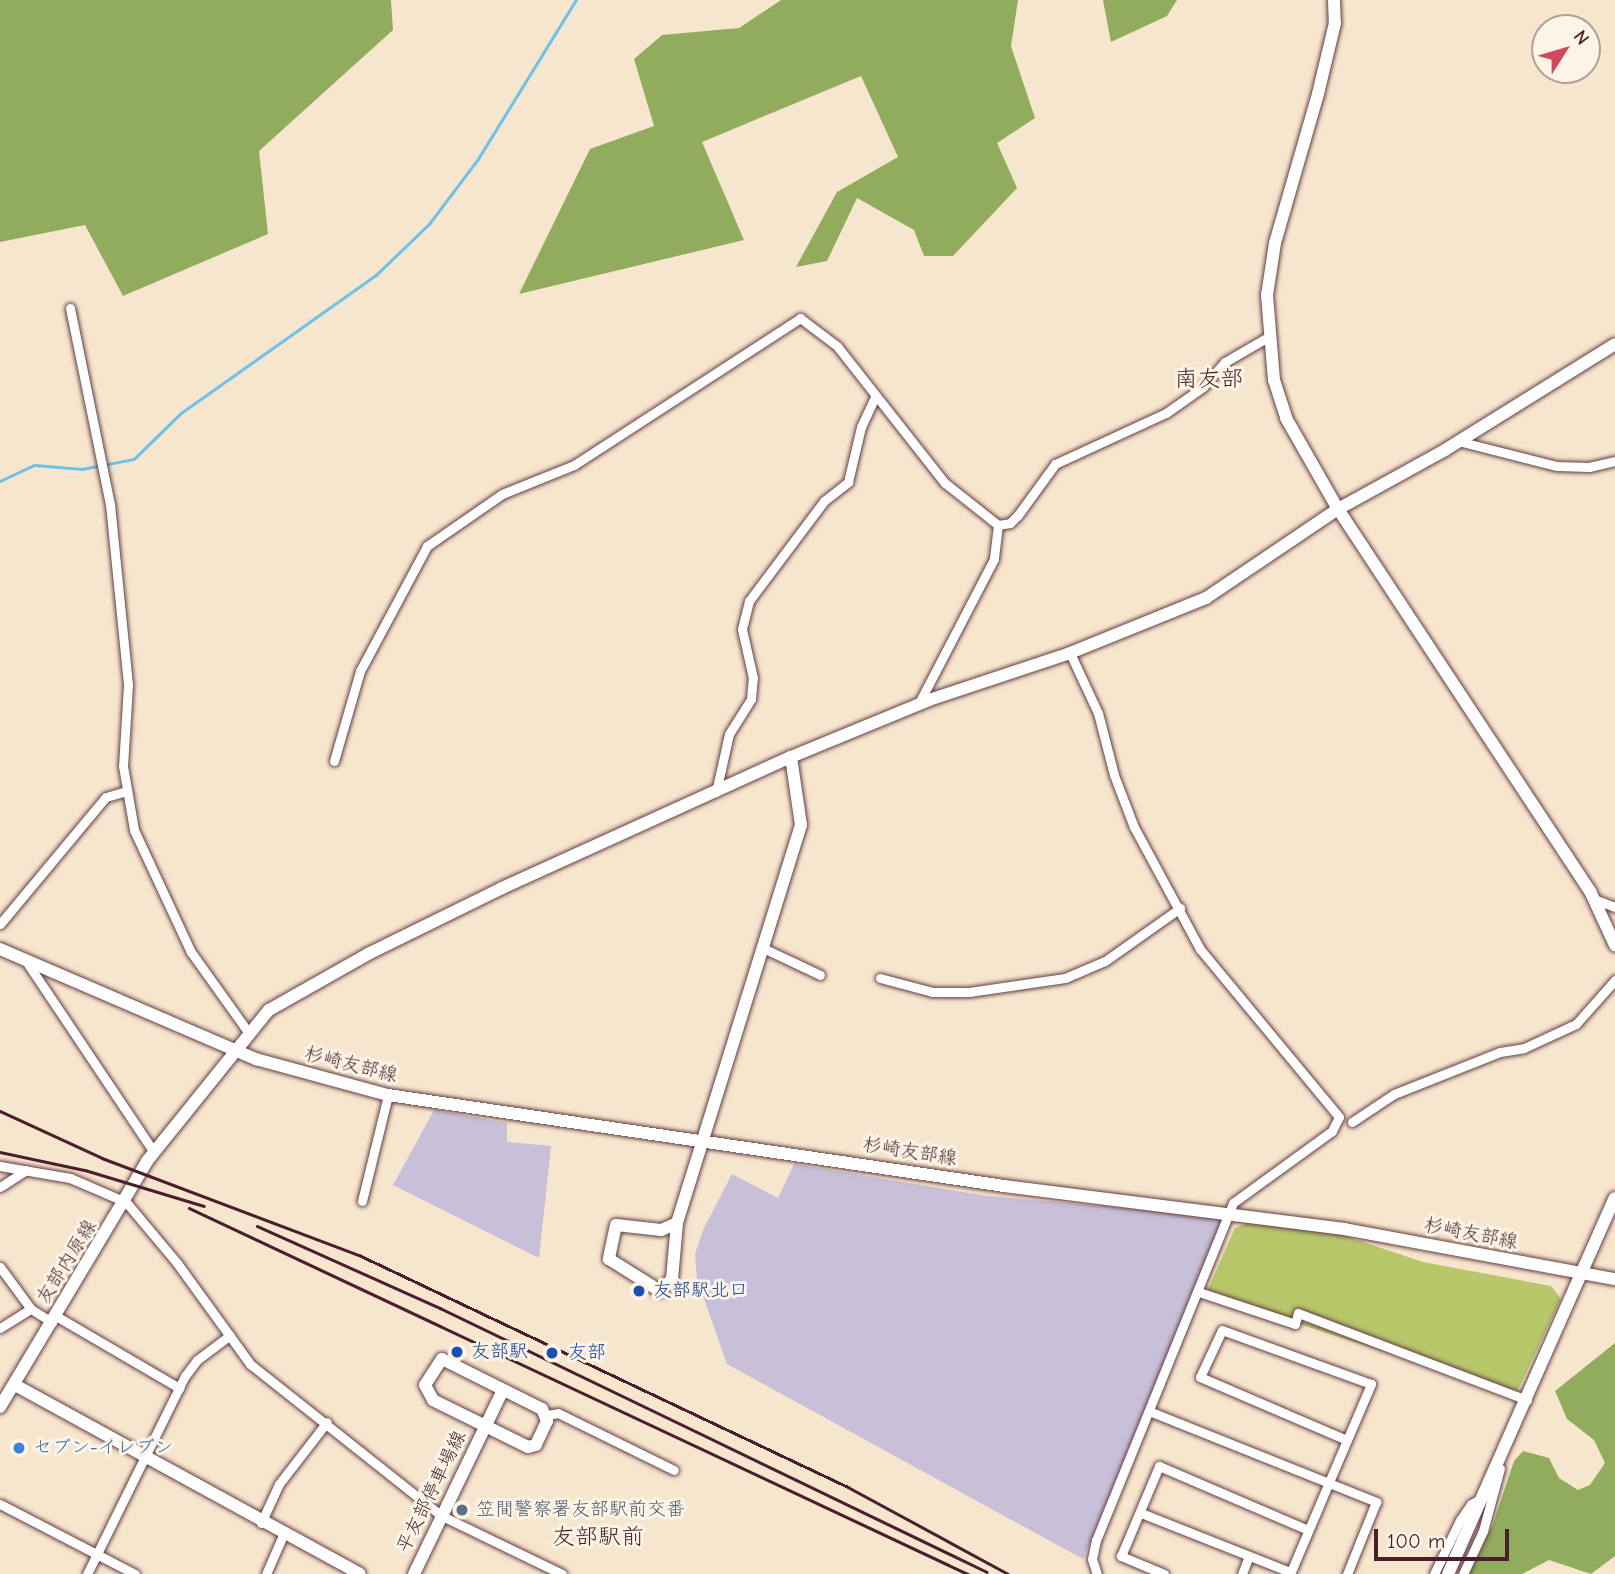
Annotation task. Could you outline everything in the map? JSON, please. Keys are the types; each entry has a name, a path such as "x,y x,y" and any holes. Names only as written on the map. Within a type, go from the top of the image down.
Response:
{"street":[{"path":"1334,0 1335,23 1318,94 1275,243 1267,295 1268,337 1286,418 1338,509 1594,899 1615,945"},
{"path":"70,308 110,504 128,685 123,766 134,830 191,952 248,1032"},
{"path":"334,761 360,671 426,546 447,528 502,494 574,465 800,318 837,346 874,399 945,484 998,525 1010,523 1018,515 1055,464 1166,413 1203,387 1225,362 1268,337"},
{"name":"友部内原線","path":"0,1407 154,1152 248,1032 269,1010 368,954 791,757 918,705 1070,653 1206,598 1338,509 1458,441 1615,344"},
{"path":"716,792 729,734 751,699 753,678 742,629 748,601 824,501 848,482 861,428 874,399"},
{"path":"1458,441 1557,466 1589,467 1615,461"},
{"path":"918,705 994,559 998,525"},
{"path":"1070,653 1098,713 1114,775 1134,827 1200,949 1339,1117 1332,1131 1240,1195 1229,1214 1096,1540 1093,1559 1097,1574"},
{"path":"677,1223 662,1230 616,1225 609,1248 612,1265 660,1292 672,1279 678,1243 677,1223 801,825 791,757"},
{"path":"0,923 106,797 127,791"},
{"path":"1594,899 1615,907"},
{"path":"880,978 933,992 969,992 1065,978 1105,961 1180,908"},
{"path":"763,948 820,975"},
{"path":"0,949 234,1050"},
{"path":"23,957 154,1152"},
{"path":"1352,1122 1394,1094 1500,1052 1524,1048 1576,1024 1615,980"},
{"name":"杉崎友部線","path":"234,1050 388,1095 1004,1186 1344,1229 1615,1279"},
{"path":"362,1201 388,1095"},
{"path":"0,1166 70,1178 126,1202 250,1364 327,1422 442,1516 562,1574"},
{"path":"0,1187 26,1170"},
{"path":"1448,1574 1615,1198"},
{"path":"662,1230 678,1243"},
{"path":"0,1267 31,1309 179,1388"},
{"path":"1199,1292 1295,1324 1298,1313 1527,1400"},
{"path":"0,1328 31,1309"},
{"path":"1141,1513 1290,1573 1348,1440 1371,1384 1222,1330 1200,1377 1348,1440"},
{"path":"87,1574 179,1388 197,1360 230,1335"},
{"path":"547,1415 532,1447 429,1396 425,1385 435,1364 442,1359 451,1361 547,1415 558,1413 674,1470"},
{"path":"15,1385 261,1523 360,1574"},
{"name":"平友部停車場線","path":"414,1574 503,1390"},
{"path":"1149,1411 1376,1502 1347,1574"},
{"path":"261,1523 279,1484 327,1422"},
{"path":"1463,1574 1483,1531 1505,1449"},
{"path":"1164,1574 1121,1556 1159,1466 1308,1530"},
{"path":"1434,1574 1460,1520 1471,1504 1483,1498"},
{"path":"0,1504 135,1574"},
{"path":"266,1574 283,1535"},
{"path":"1242,1574 1249,1556"}],"shaded area":[{"path":"434,1110 507,1123 507,1142 551,1146 539,1258 393,1185"},
{"path":"794,1164 987,1196 1218,1216 1222,1227 1083,1559 727,1364 697,1279 695,1254 703,1230 732,1174 778,1198"}],"green space":[{"path":"0,0 391,0 393,30 259,151 268,234 123,296 85,225 0,242"},
{"path":"781,0 1018,0 1011,46 1035,118 997,143 1017,188 953,256 924,256 914,230 857,198 827,261 796,267 837,192 898,157 861,76 702,142 744,240 519,294 590,149 654,126 634,59 662,35 739,28"},
{"path":"1103,0 1177,0 1167,16 1111,42"},
{"path":"1250,1222 1342,1235 1423,1262 1551,1286 1561,1299 1516,1394 1206,1294 1235,1228"},
{"path":"1615,1343 1615,1556 1591,1574 1549,1560 1522,1574 1469,1574 1493,1524 1514,1461 1523,1451 1549,1458 1559,1478 1578,1490 1590,1485 1605,1463 1594,1440 1567,1419 1555,1391"}],"waterway":[{"path":"0,481 35,465 82,469 134,459 181,413 376,275 429,224 478,159 576,0"}],"railway":[{"path":"0,1111 102,1158 359,1255 848,1487 1008,1574"},
{"path":"0,1152 85,1170 204,1206"},
{"path":"189,1208 968,1574"},
{"path":"257,1226 440,1308 987,1572"}],"place":[{"name":"友部駅北口","path":"639,1291"},
{"name":"友部駅","path":"457,1352"},
{"name":"友部","path":"552,1353"},
{"name":"セブン-イレブン","path":"19,1448"},
{"name":"笠間警察署友部駅前交番","path":"462,1510"}],"district":[{"name":"南友部","path":"1209,379"},
{"name":"友部駅前","path":"598,1537"}]}
